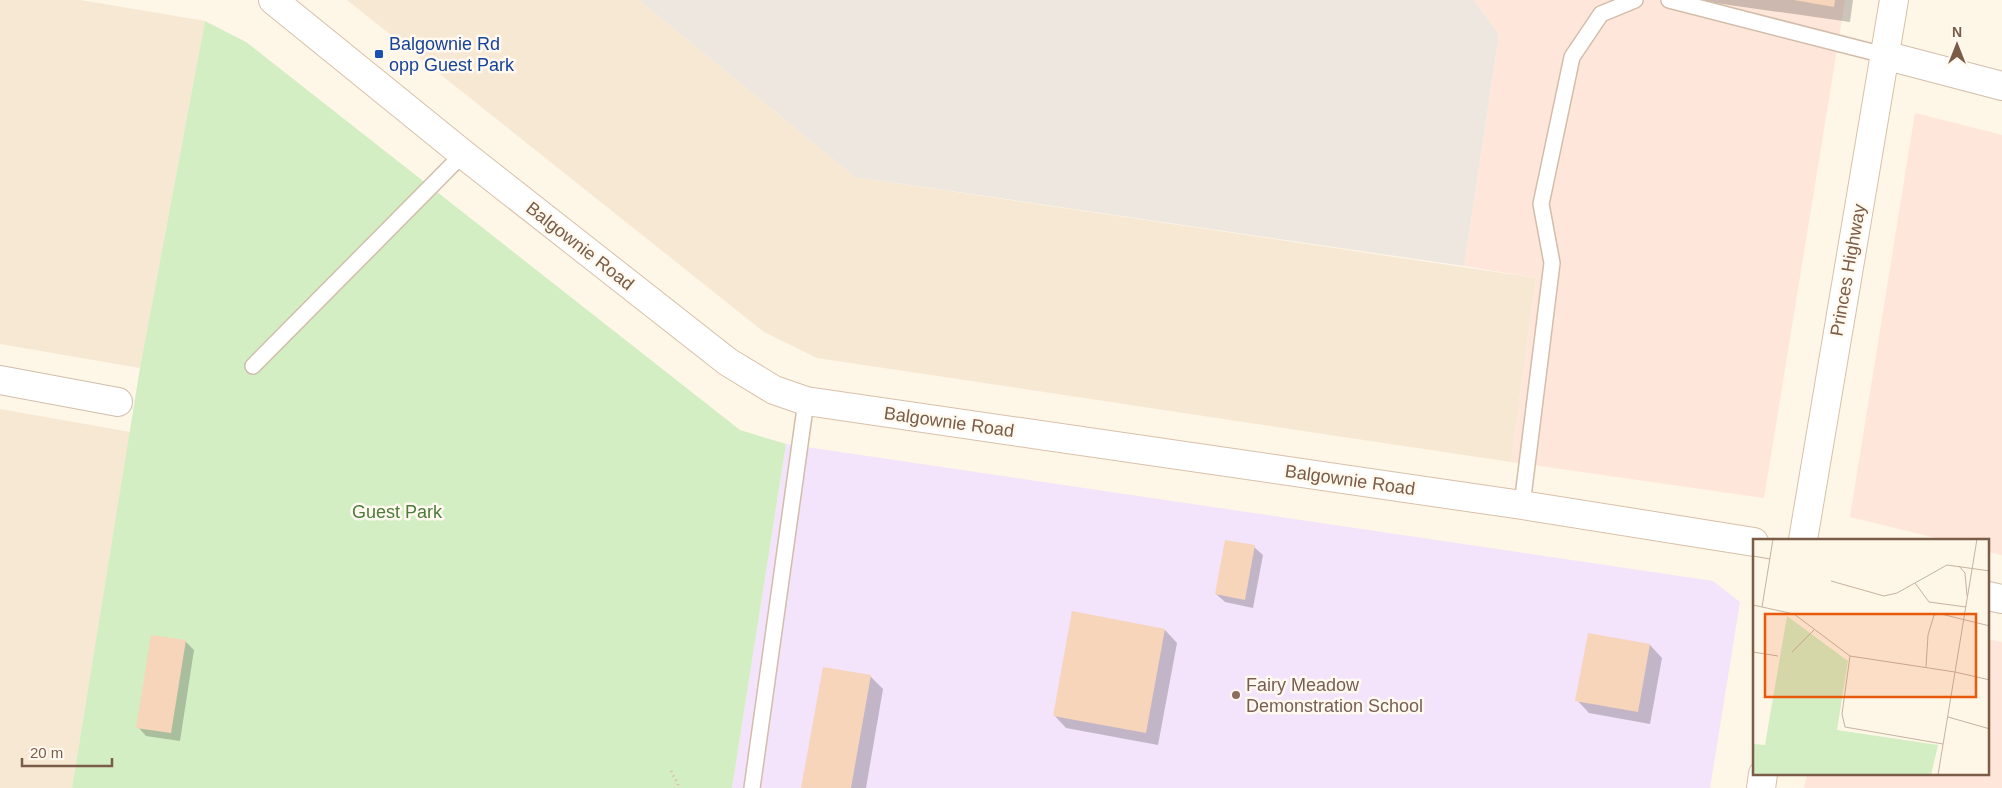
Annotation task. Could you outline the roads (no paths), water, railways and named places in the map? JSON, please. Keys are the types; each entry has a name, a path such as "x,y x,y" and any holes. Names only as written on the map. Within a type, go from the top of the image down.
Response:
{"main road":[{"name":"Balgownie Road","path":"273,0 463,154 728,362 774,390 806,401 1522,505 1753,542"},
{"name":"Princes Highway","path":"1803,539 1894,0"},
{"path":"1884,55 2002,86"},
{"path":"0,380 118,402"}],"lane":[{"path":"1522,505 1552,262 1540,204 1572,57 1601,14 1635,0"},
{"path":"1668,0 1884,55"},
{"path":"253,366 463,154"},
{"path":"752,788 806,401"}],"place":[{"name":"Balgownie Rd opp Guest Park","path":"379,54"},
{"name":"Fairy Meadow Demonstration School","path":"1236,695"}],"park label":[{"name":"Guest Park","path":"397,512"}]}
